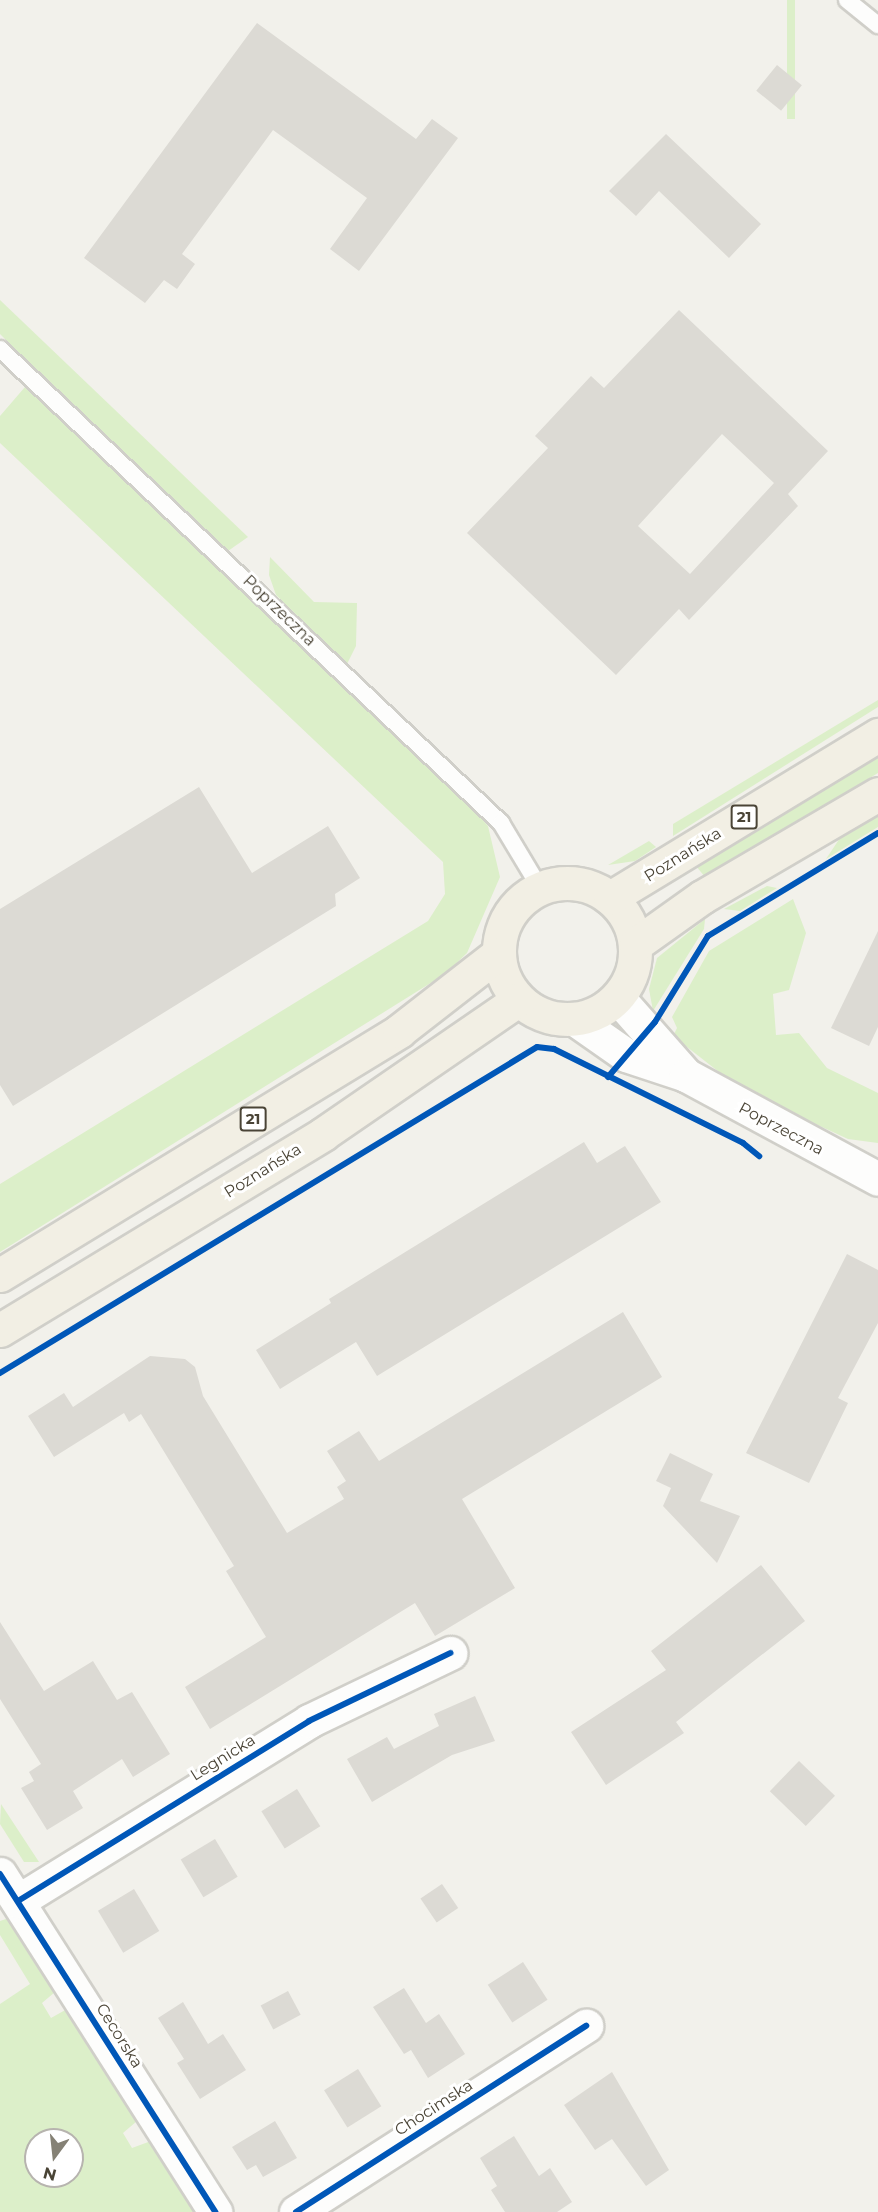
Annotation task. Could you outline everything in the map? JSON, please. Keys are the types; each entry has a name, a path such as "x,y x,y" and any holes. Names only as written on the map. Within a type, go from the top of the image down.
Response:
{"main road":[{"name":"Poznańska","path":"610,898 878,735"},
{"path":"636,944 702,897 878,794"},
{"path":"564,882 610,898 627,918 636,944 629,982 618,998 599,1012 576,1020 555,1020 518,1000 503,979 498,954 508,915 540,888 564,882"},
{"name":"21","path":"0,1275 399,1030 498,954"},
{"name":"Poznańska","path":"0,1330 323,1134 518,1000"}],"street":[{"name":"Poprzeczna","path":"618,998 686,1075"},
{"name":"Poprzeczna","path":"576,1020 626,1055 686,1075 878,1179"},
{"name":"Legnicka","path":"18,1901 309,1721 450,1653"},
{"name":"Cecorska","path":"0,1874 215,2212"},
{"name":"Chocimska","path":"296,2212 586,2026"}],"lane":[{"path":"847,0 878,26"},
{"name":"Poprzeczna","path":"0,349 501,823 540,888"}],"green space":[{"path":"787,0 795,0 795,119 787,119"},
{"path":"0,300 248,537 228,551 32,366 0,334"},
{"path":"25,387 466,801 488,826 500,877 467,953 445,974 0,1252 0,1184 428,921 445,894 443,862 0,443 0,416"},
{"path":"270,557 314,602 357,603 356,646 347,664 276,595 269,575"},
{"path":"878,700 878,707 673,836 673,824"},
{"path":"878,751 878,773 705,877 696,866"},
{"path":"878,816 878,827 826,859 840,838"},
{"path":"649,841 656,847 635,861 608,865"},
{"path":"767,886 777,888 740,911 724,909"},
{"path":"793,899 806,933 789,990 773,994 776,1035 799,1033 827,1068 878,1093 878,1143 848,1139 742,1090 673,1036 677,1028 672,1017 709,951"},
{"path":"705,919 704,929 653,1011 649,989 657,958"},
{"path":"1,1804 39,1862 24,1862 0,1824"},
{"path":"9,1918 55,1992 42,2003 51,2018 67,2009 137,2121 123,2133 132,2148 151,2141 196,2212 0,2212 0,2004 30,1984 0,1935 0,1921"}],"building":[{"path":"257,23 416,139 432,119 458,138 359,271 330,249 367,198 273,130 182,254 195,264 177,289 164,280 145,303 84,258"},
{"path":"777,65 802,85 781,111 756,91"},
{"path":"666,134 761,224 729,258 659,191 636,216 609,191"},
{"path":"679,310 828,451 788,494 798,506 689,620 679,609 616,675 467,533 548,448 535,436 591,376 604,388","holes":["722,434 774,483 690,574 638,526"]},
{"path":"199,787 252,873 328,826 360,878 335,894 336,906 13,1106 0,1085 0,909"},
{"path":"878,931 878,1027 869,1046 831,1028"},
{"path":"584,1142 597,1163 625,1146 661,1202 377,1376 356,1342 280,1389 256,1350 331,1303 329,1299"},
{"path":"847,1254 878,1270 878,1323 838,1398 848,1403 809,1483 746,1453"},
{"path":"623,1312 662,1377 462,1499 515,1588 435,1636 415,1603 210,1729 185,1687 266,1637 226,1571 234,1566 141,1414 129,1422 124,1413 54,1457 28,1416 64,1393 73,1407 150,1356 185,1359 195,1367 203,1396 287,1533 344,1499 337,1487 346,1481 327,1451 359,1431 379,1461"},
{"path":"670,1453 713,1474 700,1501 740,1516 717,1563 663,1506 671,1488 656,1481"},
{"path":"761,1565 805,1621 676,1722 684,1733 606,1785 571,1732 666,1670 651,1651"},
{"path":"0,1622 44,1691 93,1661 117,1700 132,1692 170,1754 133,1777 122,1759 73,1791 83,1808 47,1830 21,1788 34,1781 29,1772 41,1764 0,1699"},
{"path":"475,1696 495,1741 452,1755 372,1802 347,1759 387,1737 394,1749 439,1726 434,1714"},
{"path":"799,1761 835,1796 806,1826 770,1791"},
{"path":"297,1789 320,1826 285,1849 261,1811"},
{"path":"215,1839 238,1877 203,1897 181,1860"},
{"path":"442,1884 458,1908 437,1923 420,1899"},
{"path":"134,1889 159,1931 123,1953 98,1911"},
{"path":"523,1962 548,2000 512,2023 488,1985"},
{"path":"404,1988 426,2023 439,2014 465,2054 428,2078 411,2050 404,2054 373,2007"},
{"path":"288,1991 301,2015 273,2029 261,2006"},
{"path":"183,2002 208,2044 223,2034 246,2070 200,2099 177,2063 184,2059 158,2018"},
{"path":"358,2069 381,2106 347,2128 324,2090"},
{"path":"612,2072 669,2170 646,2186 612,2139 595,2150 564,2105"},
{"path":"275,2121 297,2158 263,2177 256,2165 247,2170 232,2147"},
{"path":"514,2136 539,2176 550,2168 572,2202 557,2212 505,2212 491,2190 497,2186 480,2158"}],"cycle path":[{"path":"608,1077 655,1022 708,936 878,833"},
{"path":"0,1373 537,1047 554,1049 743,1143 759,1156"},
{"path":"18,1901 309,1721 450,1653"},
{"path":"0,1874 215,2212"},
{"path":"296,2212 586,2026"}]}
